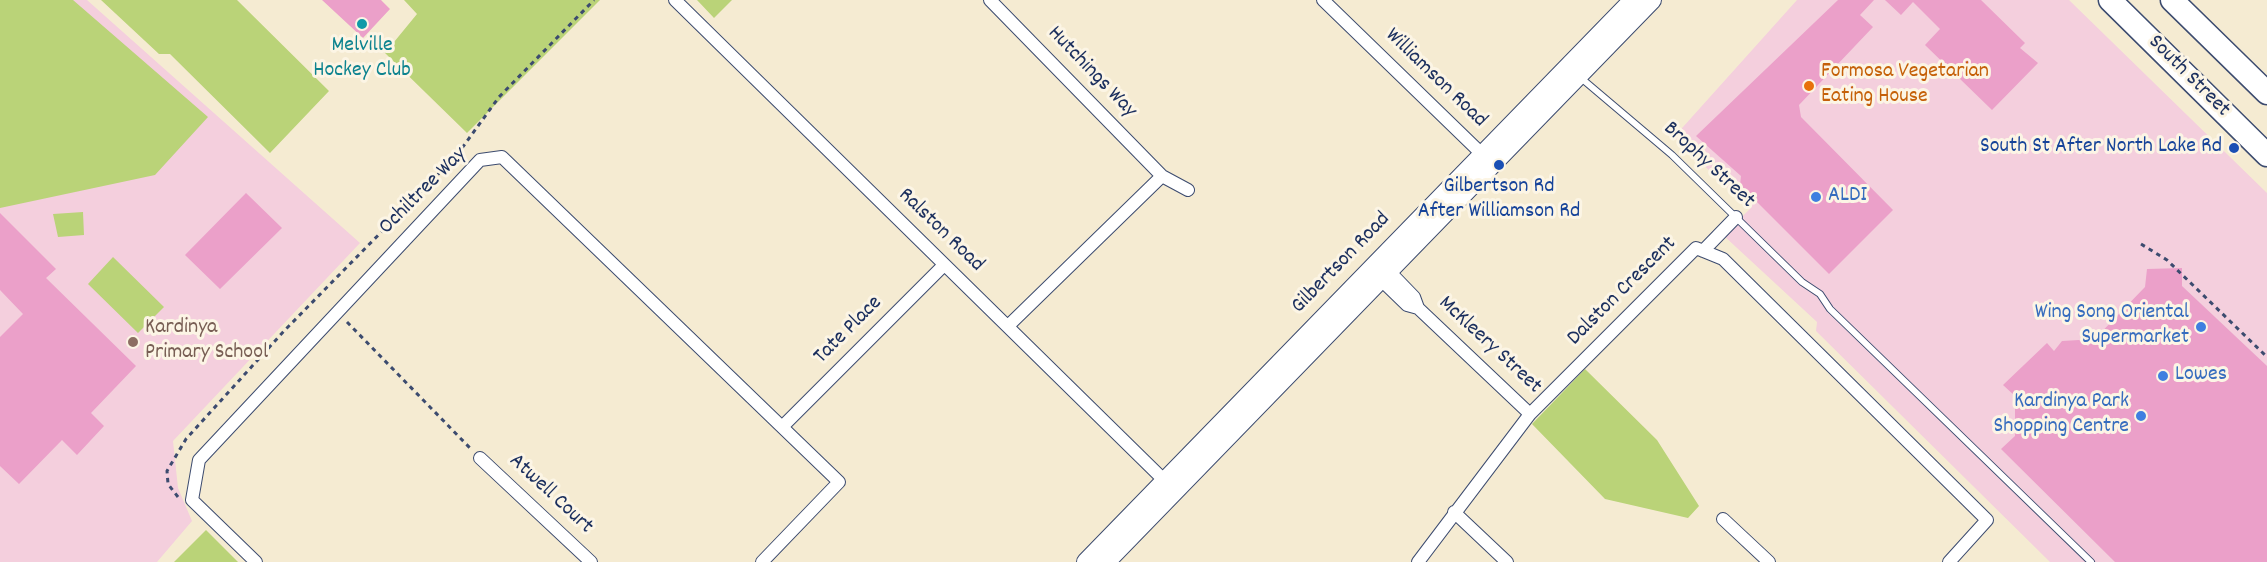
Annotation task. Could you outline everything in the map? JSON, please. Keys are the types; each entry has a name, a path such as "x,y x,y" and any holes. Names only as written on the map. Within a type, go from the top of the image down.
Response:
{"highway":[{"name":"South Street","path":"2172,0 2267,93"},
{"name":"South Street","path":"2113,1 2267,154"}],"street":[{"name":"Ralston Road","path":"675,0 1170,486"},
{"name":"Hutchings Way","path":"990,0 1162,176 1188,190"},
{"name":"Williamson Road","path":"1323,0 1488,159"},
{"name":"Gilbertson Road","path":"1574,71 1633,0"},
{"name":"Gilbertson Road","path":"1086,562 1170,486 1574,71 1652,0"},
{"name":"Ochiltree Way","path":"256,562 192,500 199,460 480,160 502,157 839,482 762,562"},
{"path":"1008,326 1162,176"},
{"path":"1703,251 1736,217"},
{"name":"Dalston Crescent","path":"1418,562 1530,414 1696,248 1723,259 1987,520 1949,562"},
{"name":"Tate Place","path":"783,426 944,265"},
{"name":"McKleery Street","path":"1379,270 1414,297 1418,308 1530,414"},
{"name":"Atwell Court","path":"480,458 591,562"},
{"name":"Gilbertson Road","path":"1106,562 1170,486"},
{"path":"1454,512 1507,562"},
{"path":"1723,519 1769,562"}],"lane":[{"name":"Brophy Street","path":"1574,71 1672,155 1802,282 1820,294 1830,309 2091,562"}],"path":[{"path":"180,499 168,484 167,471 186,439 284,331 457,155 499,97 594,0"},
{"path":"2141,244 2167,260 2267,357"},
{"path":"337,312 480,458"}],"shaded area":[{"name":"Kardinya Primary School","path":"0,0 87,0 360,243 173,441 178,488 192,521 157,562 0,562"},
{"path":"1797,0 2069,0 2267,193 2267,562 2050,562 1816,331 1817,322 1723,235 1750,209 1674,137"}],"green space":[{"path":"0,0 73,0 208,117 155,175 0,208"},
{"path":"101,0 237,0 329,91 270,153 170,54 159,54"},
{"path":"404,0 600,0 467,133 385,53 417,14"},
{"path":"697,0 732,0 714,18"},
{"path":"83,212 84,235 58,237 53,214"},
{"path":"113,257 164,307 138,333 88,284"},
{"path":"1585,369 1657,440 1699,506 1688,518 1605,499 1532,424"},
{"path":"206,530 238,562 174,562"}],"building":[{"name":"Melville Hockey Club","path":"322,0 381,0 390,9 363,38"},
{"path":"1838,0 1874,0 1860,15 1873,27 1799,105 1801,117 1893,210 1829,274 1740,185 1741,176 1696,136"},
{"path":"1885,0 1981,0 2025,43 2020,48 2038,63 1992,110 1925,45 1940,29 1913,2 1901,15"},
{"path":"246,193 282,228 220,289 185,255"},
{"path":"0,213 56,269 46,278 136,366 91,413 104,426 77,455 62,440 19,484 0,466 0,337 23,314 0,290"},
{"name":"Kardinya Park Shopping Centre","path":"2182,268 2182,286 2267,366 2267,562 2115,562 2001,449 2015,436 2015,396 2003,385 2047,343 2054,351 2062,341 2079,340 2088,346 2145,287 2147,269"}],"place":[{"name":"Melville Hockey Club","path":"362,24"},
{"name":"Formosa Vegetarian Eating House","path":"1809,86"},
{"name":"South St After North Lake Rd","path":"2234,148"},
{"name":"Gilbertson Rd After Williamson Rd","path":"1499,165"},
{"name":"ALDI","path":"1816,197"},
{"name":"Wing Song Oriental Supermarket","path":"2201,327"},
{"name":"Kardinya Primary School","path":"133,342"},
{"name":"Lowes","path":"2163,376"},
{"name":"Kardinya Park Shopping Centre","path":"2141,416"}]}
